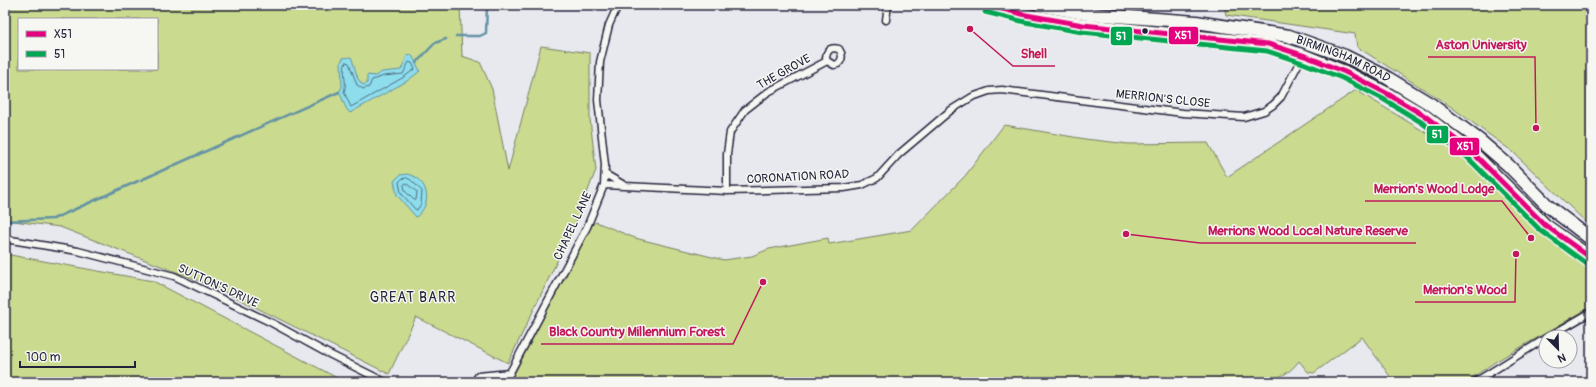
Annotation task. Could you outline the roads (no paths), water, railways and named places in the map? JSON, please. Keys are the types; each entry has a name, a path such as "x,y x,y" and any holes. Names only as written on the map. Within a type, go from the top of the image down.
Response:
{"highway":[{"name":"BIRMINGHAM ROAD","path":"987,5 1026,15 1083,25 1268,44 1309,57 1345,72 1386,93 1425,116 1472,152 1546,226 1591,258"},
{"name":"BIRMINGHAM ROAD","path":"1040,5 1090,14 1196,22 1289,36 1345,56 1381,74 1432,105 1479,140 1508,165 1553,210 1591,239"},
{"path":"1292,52 1296,38"},
{"path":"1309,57 1318,46"}],"street":[{"name":"CHAPEL LANE","path":"505,382 587,227 604,185 605,165 598,100 600,62 609,25 618,5"},
{"path":"886,20 888,5"},
{"name":"MERRION'S CLOSE","path":"989,91 1002,90 1183,113 1244,117 1264,111 1273,105 1281,97 1300,61 1309,57"},
{"name":"THE GROVE","path":"727,191 727,154 730,132 745,110 768,92 827,61"},
{"name":"CORONATION ROAD","path":"604,185 727,191 832,188 862,185 876,178 899,154 951,110 972,96 989,91"},
{"name":"CORONATION ROAD","path":"605,174 624,185"},
{"name":"SUTTON'S DRIVE","path":"5,239 78,251 174,276 272,323 385,382"},
{"path":"1562,329 1591,312"},
{"path":"1475,382 1538,344"},
{"path":"474,382 478,376 510,374"}],"water":[{"path":"411,55 420,71 407,81 350,113 348,111 339,92 342,87 341,62 343,58 351,57 358,79 363,85 367,83 368,75 375,76 382,72 401,70 407,56"},
{"path":"407,174 420,181 426,192 427,199 425,205 416,217 397,195 394,181 400,175"}],"waterway":[{"path":"456,36 480,36 486,33 487,5"},
{"path":"416,63 435,43 446,39"},
{"path":"141,180 339,92"},
{"path":"5,221 53,219 138,181"}],"place":[{"name":"Shell","path":"970,29"},
{"name":"Aston University","path":"1536,128"},
{"name":"Merrions Wood Local Nature Reserve","path":"1126,234"},
{"name":"Merrion's Wood Lodge","path":"1531,238"},
{"name":"Merrion's Wood","path":"1516,254"},
{"name":"Black Country Millennium Forest","path":"763,282"}],"district":[{"name":"GREAT BARR","path":"413,297"}]}
